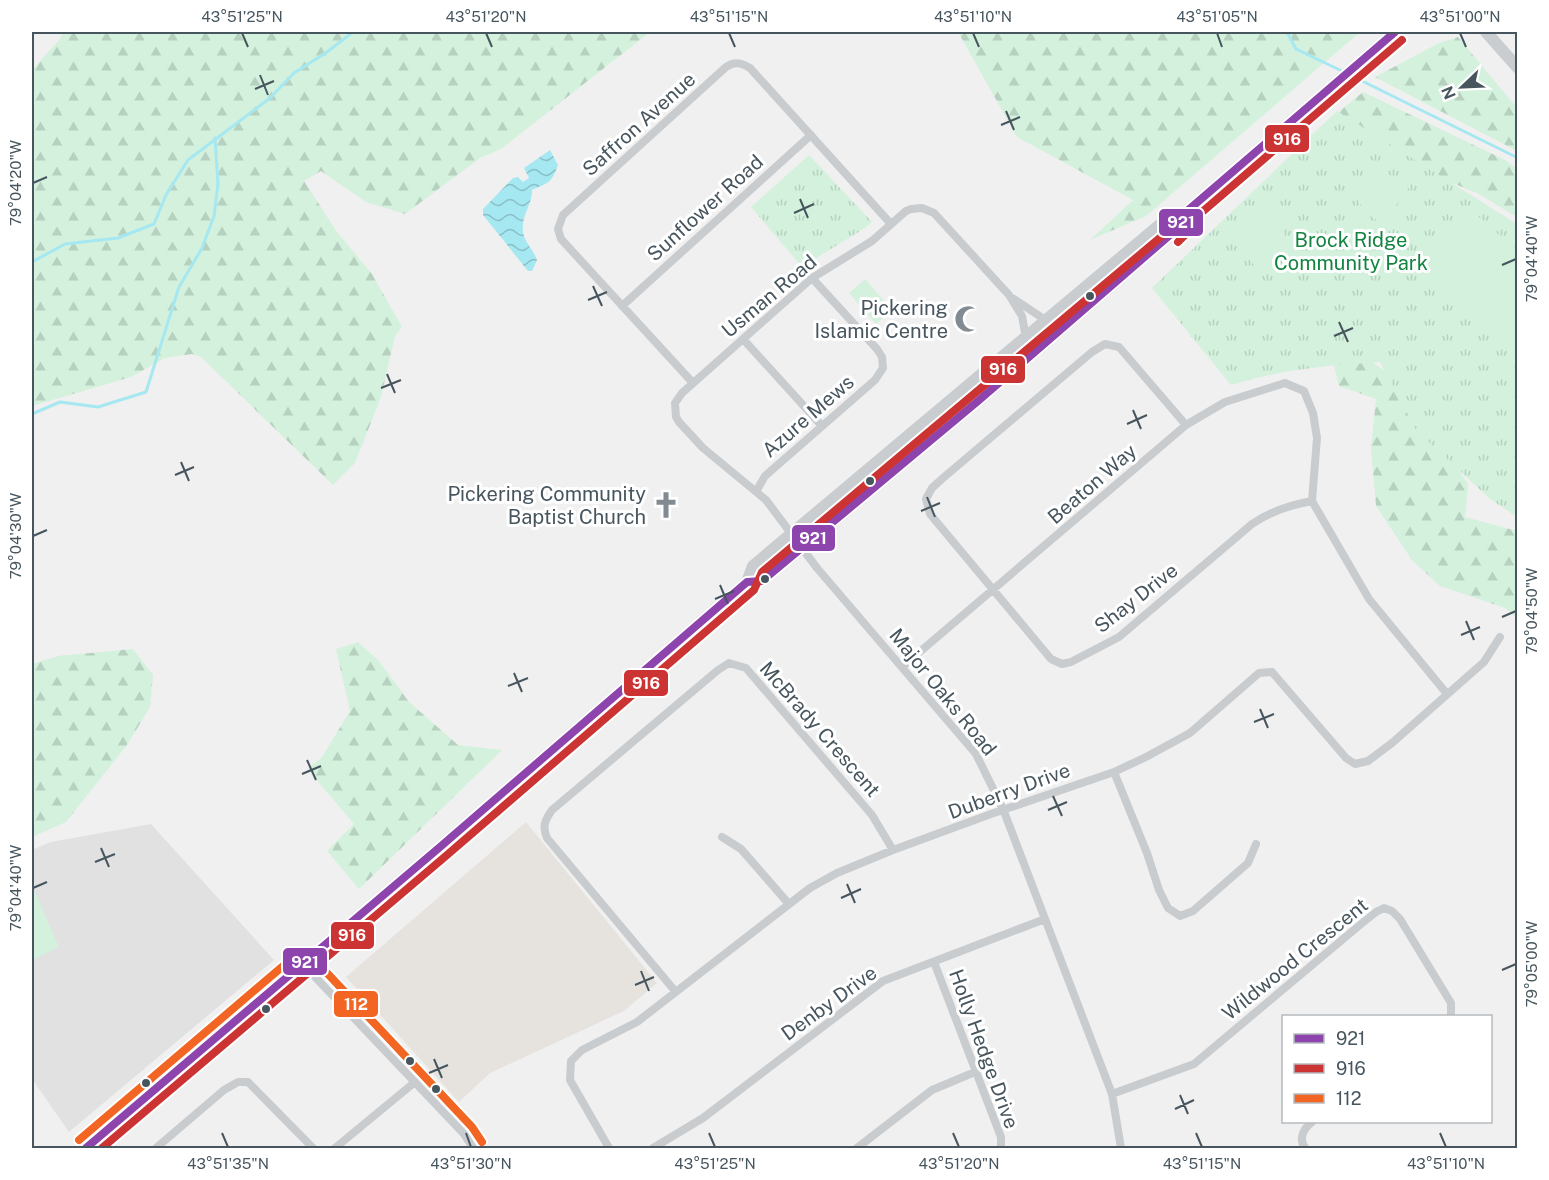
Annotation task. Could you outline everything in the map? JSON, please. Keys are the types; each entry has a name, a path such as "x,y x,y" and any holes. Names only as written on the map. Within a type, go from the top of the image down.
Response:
{"main road":[{"path":"747,582 762,581 1042,347 1178,228 1186,212 1395,32"},
{"path":"1486,32 1518,68"},
{"path":"86,1149 747,582 753,566 1169,217 1186,212"},
{"path":"1042,347 1047,321"}],"street":[{"name":"Saffron Avenue","path":"693,383 561,239 558,229 563,215 731,64 743,64 750,68 891,224"},
{"name":"Sunflower Road","path":"622,306 810,135"},
{"name":"Usman Road","path":"757,490 722,464 679,422 676,417 675,403 682,393 812,278 872,241 911,208 928,209 1009,295 1022,316 1026,338"},
{"name":"Azure Mews","path":"757,490 765,476 875,380 883,368 882,357 877,349 812,278"},
{"name":"Usman Road","path":"1009,295 1047,321"},
{"path":"743,339 822,426"},
{"name":"Shay Drive","path":"1186,425 1119,347 1105,344 1092,352 932,488 926,500 930,514 1051,659 1062,664 1071,662 1119,637 1269,512 1312,501"},
{"name":"Beaton Way","path":"902,667 1186,425 1225,402 1286,383 1304,391 1313,413 1317,438 1312,501"},
{"name":"Major Oaks Road","path":"757,490 793,533 802,548 976,754 1003,809 1112,1094 1121,1149"},
{"path":"1312,501 1369,599 1448,694"},
{"name":"Duberry Drive","path":"609,1149 570,1080 571,1061 582,1050 637,1022 788,903 837,873 1003,809 1114,772 1190,733 1260,673 1272,672 1346,758 1355,764 1368,761 1484,662 1500,636"},
{"name":"McBrady Crescent","path":"675,991 547,838 543,829 546,818 552,810 718,670 729,663 746,668 872,815 893,850"},
{"path":"1114,772 1147,853 1159,890 1168,908 1180,916 1193,911 1248,863 1256,844"},
{"path":"722,837 741,849 788,903"},
{"name":"Wildwood Crescent","path":"1112,1094 1194,1064 1376,912 1384,908 1392,910 1400,919 1450,1003 1451,1015"},
{"name":"Denby Drive","path":"653,1149 703,1118 883,981 1045,919"},
{"name":"Holly Hedge Drive","path":"934,962 1001,1137 1001,1149"},
{"path":"303,963 464,1134 472,1149"},
{"path":"857,1149 932,1090 975,1072"},
{"path":"156,1149 224,1090 238,1082 248,1082 313,1149"},
{"path":"335,1149 415,1082"},
{"path":"1305,1149 1302,1145 1302,1137 1304,1128 1311,1123"}],"shaded area":[{"path":"526,822 657,983 624,1011 490,1073 459,1102 346,977"},
{"path":"151,824 274,960 69,1132 32,1079 32,850 51,842"}],"green space":[{"path":"63,32 650,32 501,149 480,158 405,214 366,202 321,171 304,181 337,232 372,274 402,327 395,336 381,397 355,463 333,485 201,357 192,354 165,358 131,377 32,406 32,70 60,39"},
{"path":"958,32 1360,32 1146,216 1090,240 1133,200 1017,137"},
{"path":"1458,37 1517,108 1517,151 1375,77 1439,43"},
{"path":"1363,92 1505,160 1517,169 1517,217 1477,193 1318,129"},
{"name":"Brock Ridge Community Park","path":"1337,111 1517,224 1517,517 1490,499 1416,430 1380,362 1304,369 1231,385 1152,288"},
{"path":"809,155 872,222 802,267 751,207"},
{"path":"1372,164 1409,187 1383,224 1367,214 1356,198 1359,182"},
{"path":"1268,205 1279,216 1286,239 1277,259 1261,273 1230,238 1231,230 1247,217"},
{"path":"1469,208 1517,251 1517,338 1511,345 1420,268"},
{"path":"865,279 892,310 876,324 849,293"},
{"path":"1354,351 1395,377 1468,484 1465,517 1517,531 1517,618 1505,608 1440,586 1412,560 1376,506 1371,448 1376,399 1339,386 1334,366"},
{"path":"358,642 379,661 409,702 458,745 502,750 359,889 327,851 354,824 307,769 322,757 350,711 336,649"},
{"path":"133,649 153,675 150,707 127,745 66,822 32,837 32,664 58,656"},
{"path":"32,886 59,947 32,960"}],"water":[{"path":"550,150 558,165 549,182 532,190 523,225 523,235 537,260 532,271 528,271 483,215 483,209 513,178 518,177 523,182 529,178 524,168"}],"waterway":[{"path":"32,262 65,244 118,238 154,224 166,195 188,160 270,98 294,73 353,32"},
{"path":"1287,32 1296,49 1344,72"},
{"path":"1350,75 1518,158"},
{"path":"32,414 60,402 98,407 146,392 179,287 202,248 214,216 218,184 215,138"}],"transit line":[{"name":"921","path":"86,1148 747,582 762,581 978,401 1178,228 1186,212 1395,32"},
{"name":"916","path":"1178,242 1186,234 1194,219 1402,40"},
{"name":"916","path":"102,1148 754,590 762,572 1174,226 1189,222"},
{"name":"112","path":"79,1140 296,955 303,953 311,956 472,1127 482,1142"}],"place":[{"name":"Pickering Islamic Centre","path":"968,319"},
{"name":"Pickering Community Baptist Church","path":"666,505"}]}
